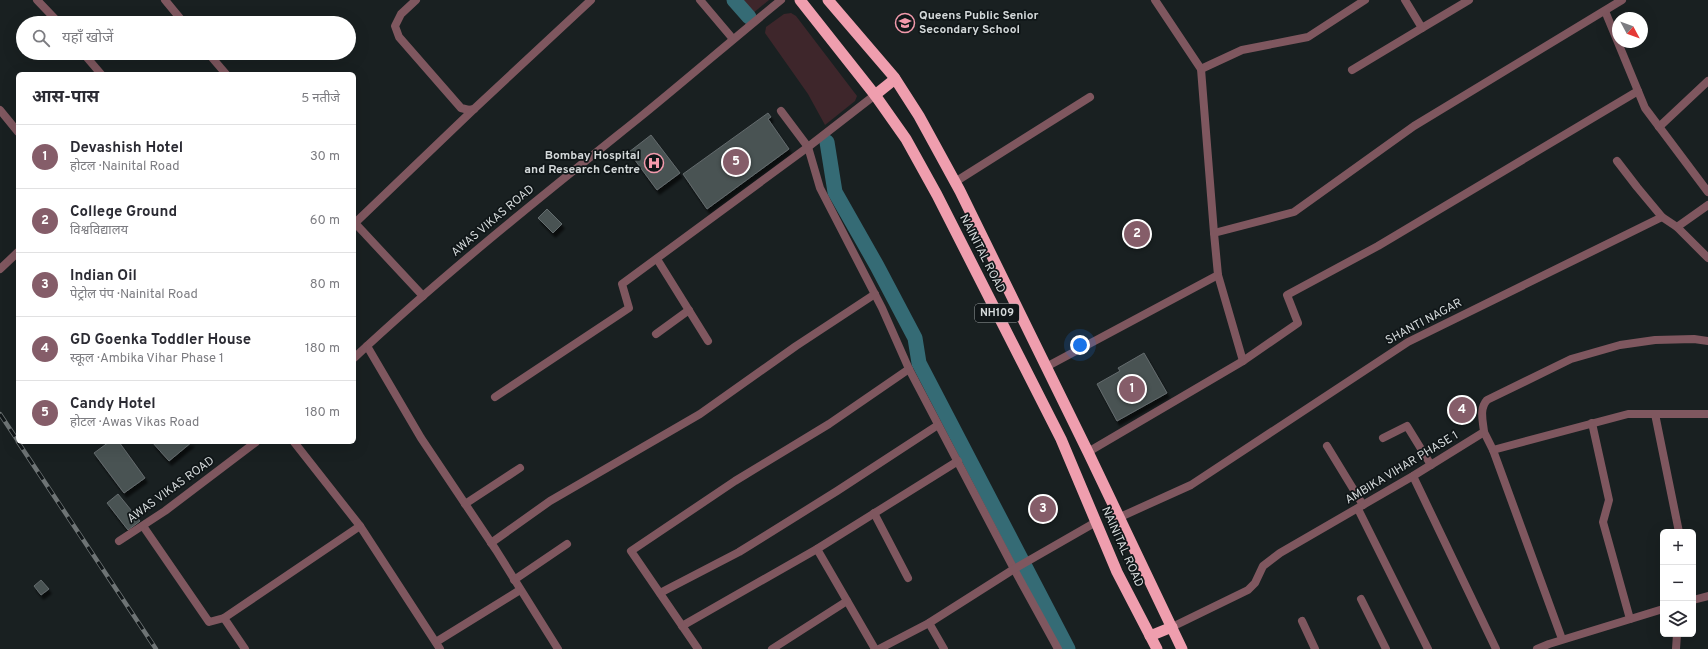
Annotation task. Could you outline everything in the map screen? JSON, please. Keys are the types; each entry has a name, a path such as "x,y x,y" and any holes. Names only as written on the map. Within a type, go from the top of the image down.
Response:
{"highway":[{"name":"NAINITAL ROAD","path":"800,0 874,95 906,139 938,195 1040,397 1060,439 1117,572 1157,649"},
{"name":"NAINITAL ROAD","path":"828,0 895,79 919,116 955,182 1088,452 1118,518 1182,649"},
{"path":"874,95 895,79"},
{"path":"1150,636 1172,627"}],"street":[{"path":"37,0 52,16"},
{"path":"165,0 178,16"},
{"path":"416,0 401,14 398,20 396,26 399,37 461,108 469,110 474,109"},
{"path":"356,221 591,0"},
{"path":"700,0 733,39"},
{"name":"AWAS VIKAS ROAD","path":"356,356 422,296 552,187 640,117 781,0"},
{"path":"1155,0 1201,69 1218,275 1243,361"},
{"path":"1201,69 1242,50 1308,36 1365,0"},
{"path":"1406,0 1422,28"},
{"path":"1352,70 1468,0"},
{"path":"1214,233 1294,212 1414,126 1622,0"},
{"path":"1605,11 1645,108 1708,192"},
{"path":"89,60 98,72"},
{"path":"214,60 224,72"},
{"path":"1659,127 1708,81"},
{"path":"1088,452 1243,361 1298,323 1287,295 1378,246 1638,91"},
{"path":"495,397 629,308 622,284 658,259 808,147 874,95"},
{"path":"955,182 1090,97"},
{"path":"0,110 16,130"},
{"path":"781,111 808,147 820,188 875,294 909,369 938,425 1017,567 1058,649"},
{"path":"1617,161 1662,217 1677,227 1708,258"},
{"path":"1677,227 1708,205"},
{"name":"SHANTI NAGAR","path":"1118,518 1191,485 1408,342 1662,217"},
{"path":"356,225 422,296"},
{"path":"0,269 16,254"},
{"path":"658,259 708,341"},
{"path":"1046,367 1218,275"},
{"path":"491,543 550,501 700,414 796,346 875,294"},
{"path":"656,334 689,310"},
{"path":"1562,640 1493,450 1484,432 1482,411 1483,404 1487,400 1571,359 1620,345 1655,340 1694,339 1708,341"},
{"path":"367,346 421,438 491,543 558,649"},
{"path":"698,649 631,551 735,481 829,424 909,369"},
{"path":"1493,450 1628,414 1708,414"},
{"path":"1655,414 1678,529"},
{"path":"1592,424 1609,500 1603,522 1630,619"},
{"path":"660,593 739,552 837,491 938,425"},
{"path":"1383,438 1407,426 1431,465"},
{"name":"AMBIKA VIHAR PHASE 1","path":"1172,627 1248,590 1256,583 1263,566 1280,553 1413,476 1484,432"},
{"name":"AWAS VIKAS ROAD","path":"119,541 143,526 253,444"},
{"path":"296,444 360,526 438,646 520,590"},
{"path":"1326,446 1360,507 1428,649"},
{"path":"682,626 817,549 958,461"},
{"path":"465,504 520,468"},
{"path":"1413,476 1496,649"},
{"path":"874,513 908,578"},
{"path":"879,649 929,623 1017,567 1096,522"},
{"path":"143,526 209,622 224,618 360,526"},
{"path":"514,580 567,544"},
{"path":"817,549 874,649"},
{"path":"1696,598 1708,596"},
{"path":"1361,598 1386,649"},
{"path":"772,649 847,601"},
{"path":"1537,649 1660,610"},
{"path":"224,618 245,649"},
{"path":"1302,621 1315,649"},
{"path":"929,623 944,649"},
{"path":"1676,649 1677,637"}],"shaded area":[{"path":"740,0 769,0 752,14"},
{"path":"791,13 796,16 857,96 855,101 825,125 808,94 765,33 766,27 784,14"}],"building":[{"path":"768,113 771,117 768,119 789,149 707,209 683,174"},
{"path":"651,135 680,173 657,190 629,152"},
{"path":"547,209 562,224 553,233 538,218"},
{"path":"1144,353 1167,393 1117,421 1097,384 1120,371 1118,368"},
{"path":"106,444 120,444 145,478 124,493 94,453"},
{"path":"154,444 190,444 169,461"},
{"path":"118,494 140,521 128,530 107,503"},
{"path":"41,580 49,589 41,595 34,586"}],"waterway":[{"path":"734,0 749,17"},
{"path":"827,142 835,192 877,266 915,338 919,363 1068,649"}],"railway":[{"path":"0,414 16,438"},
{"path":"19,444 156,649"}],"place":[{"name":"Queens Public Senior Secondary School","path":"905,23"},
{"name":"Candy Hotel","path":"736,162"},
{"name":"Bombay Hospital and Research Centre","path":"654,163"},
{"name":"College Ground","path":"1137,234"},
{"name":"Devashish Hotel","path":"1132,389"},
{"name":"GD Goenka Toddler House","path":"1462,410"},
{"name":"Indian Oil","path":"1043,509"}]}
